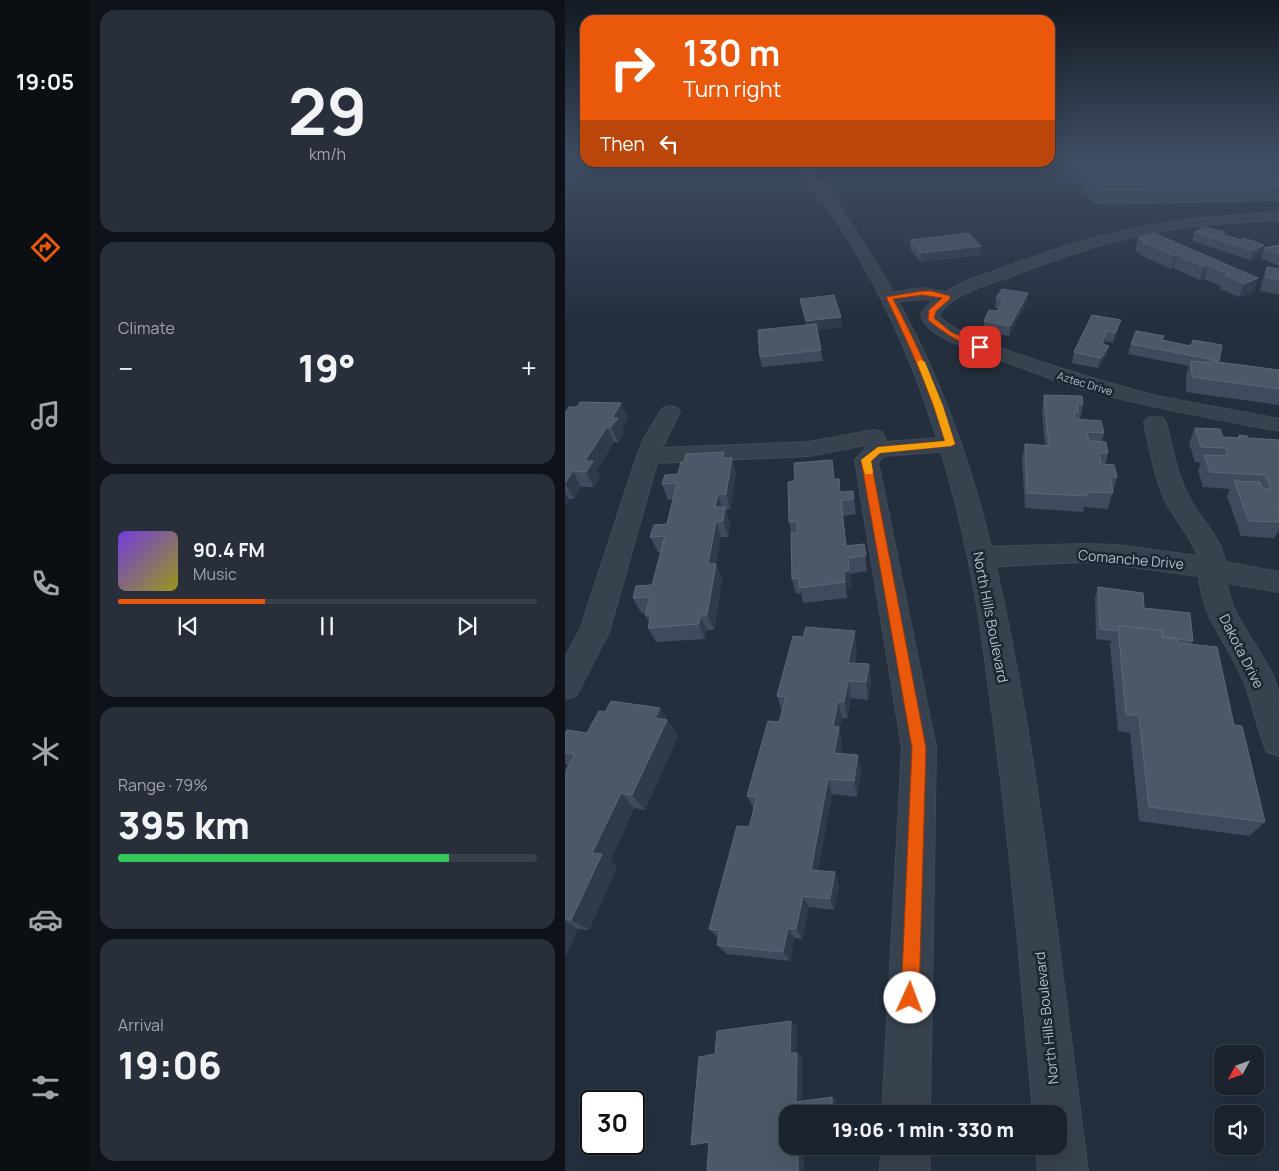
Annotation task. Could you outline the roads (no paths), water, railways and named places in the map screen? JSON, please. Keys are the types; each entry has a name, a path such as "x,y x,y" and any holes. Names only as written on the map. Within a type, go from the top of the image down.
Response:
{"street":[{"name":"North Hills Boulevard","path":"836,212 889,297 917,352 948,436 981,557 1022,798 1056,1105"},
{"name":"Aztec Drive","path":"1279,216 1180,225 1070,249 985,280 947,297 932,310 931,319 940,328 965,341 1111,391 1279,425"},
{"path":"889,297 932,293 947,297"},
{"path":"565,686 594,632 654,440 669,412"},
{"name":"Dakota Drive","path":"1155,423 1170,483 1179,503 1207,545 1211,556 1215,595 1223,617 1247,656 1260,683 1279,741"},
{"path":"649,456 876,444 948,436"},
{"path":"876,444 866,460 919,748 907,1105"},
{"name":"Comanche Drive","path":"981,557 1084,553 1117,555 1188,563 1239,576 1279,582"},
{"path":"905,1155 905,1171"},
{"path":"1061,1155 1063,1171"}]}
